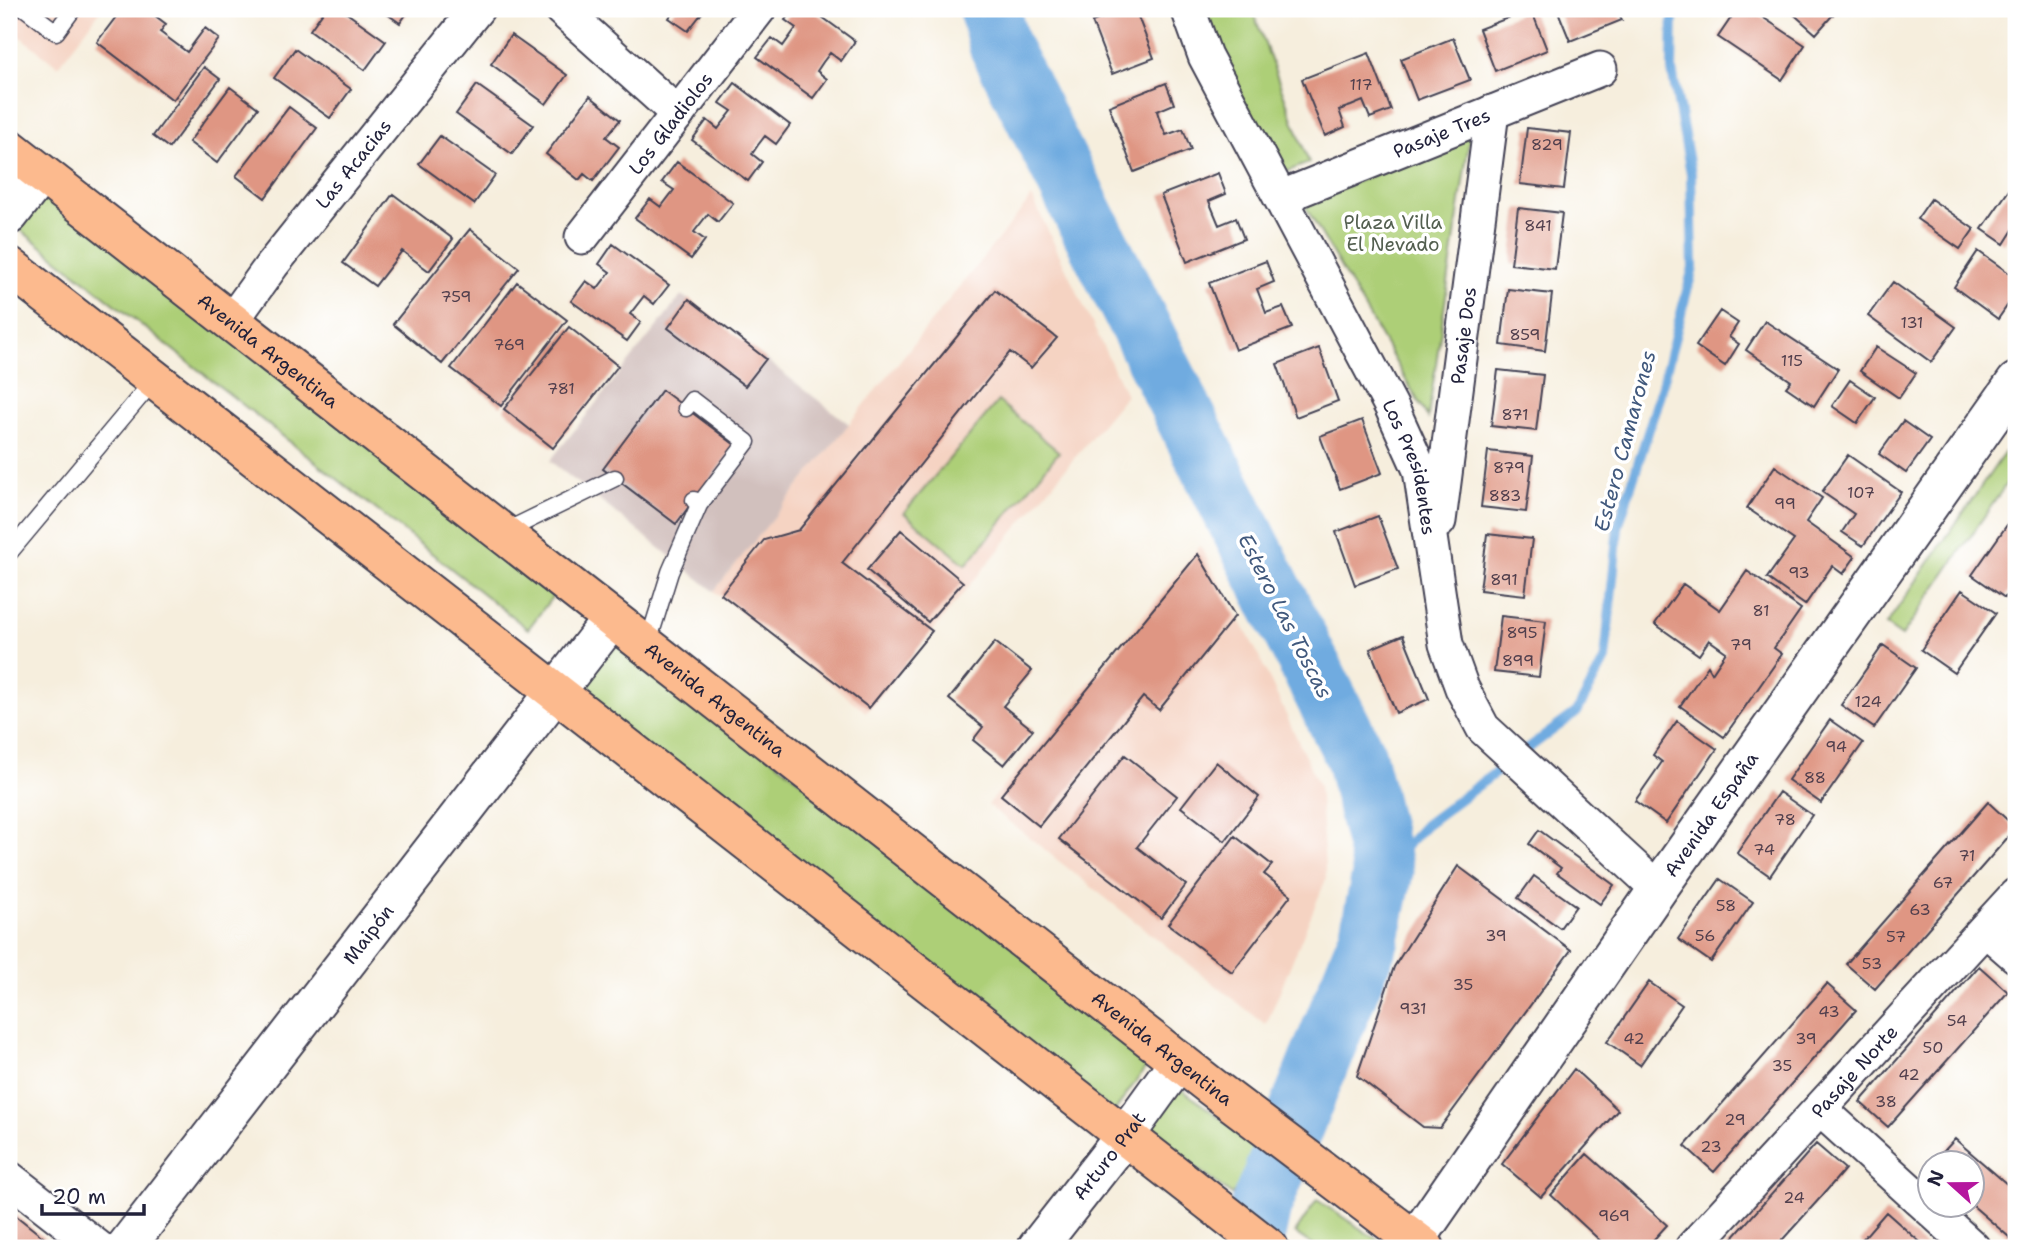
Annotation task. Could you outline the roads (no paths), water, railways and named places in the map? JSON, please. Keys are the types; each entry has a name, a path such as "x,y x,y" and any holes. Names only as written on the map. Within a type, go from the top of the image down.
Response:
{"main road":[{"name":"Avenida Argentina","path":"9,148 1254,1120 1376,1210 1417,1246"},
{"path":"9,266 1269,1248"}],"street":[{"name":"Las Acacias","path":"231,322 272,265 477,9"},
{"path":"561,9 678,114"},
{"name":"Los Gladiolos","path":"582,237 759,9"},
{"name":"Los Presidentes","path":"1188,9 1205,56 1391,406 1420,471 1446,644 1462,688 1483,728 1658,889"},
{"name":"Pasaje Tres","path":"1282,197 1600,69"},
{"name":"Pasaje Dos","path":"1434,558 1492,112"},
{"path":"9,215 41,174"},
{"name":"Avenida España","path":"1417,1246 1658,889 2016,382"},
{"name":"Maipón","path":"125,1248 612,619"},
{"name":"Pasaje Norte","path":"1692,1248 2016,895"},
{"path":"1985,929 2016,956"},
{"name":"Arturo Prat","path":"1037,1248 1125,1137 1179,1061"},
{"path":"1820,1109 1973,1248"},
{"path":"9,1178 99,1248"}],"lane":[{"path":"26,9 55,32 73,9"},
{"path":"9,553 154,380"},
{"path":"647,646 696,502 747,442 692,400 686,408"},
{"path":"502,533 615,478"}],"waterway":[{"name":"Estero Las Toscas","path":"989,9 999,45 1356,757 1383,871 1369,938 1261,1206 1252,1248"},
{"name":"Estero Camarones","path":"1383,871 1425,825 1577,712 1605,659 1618,527 1659,397 1693,268 1691,173 1672,70 1673,9"}],"park label":[{"name":"Plaza Villa El Nevado","path":"1393,233"}]}
